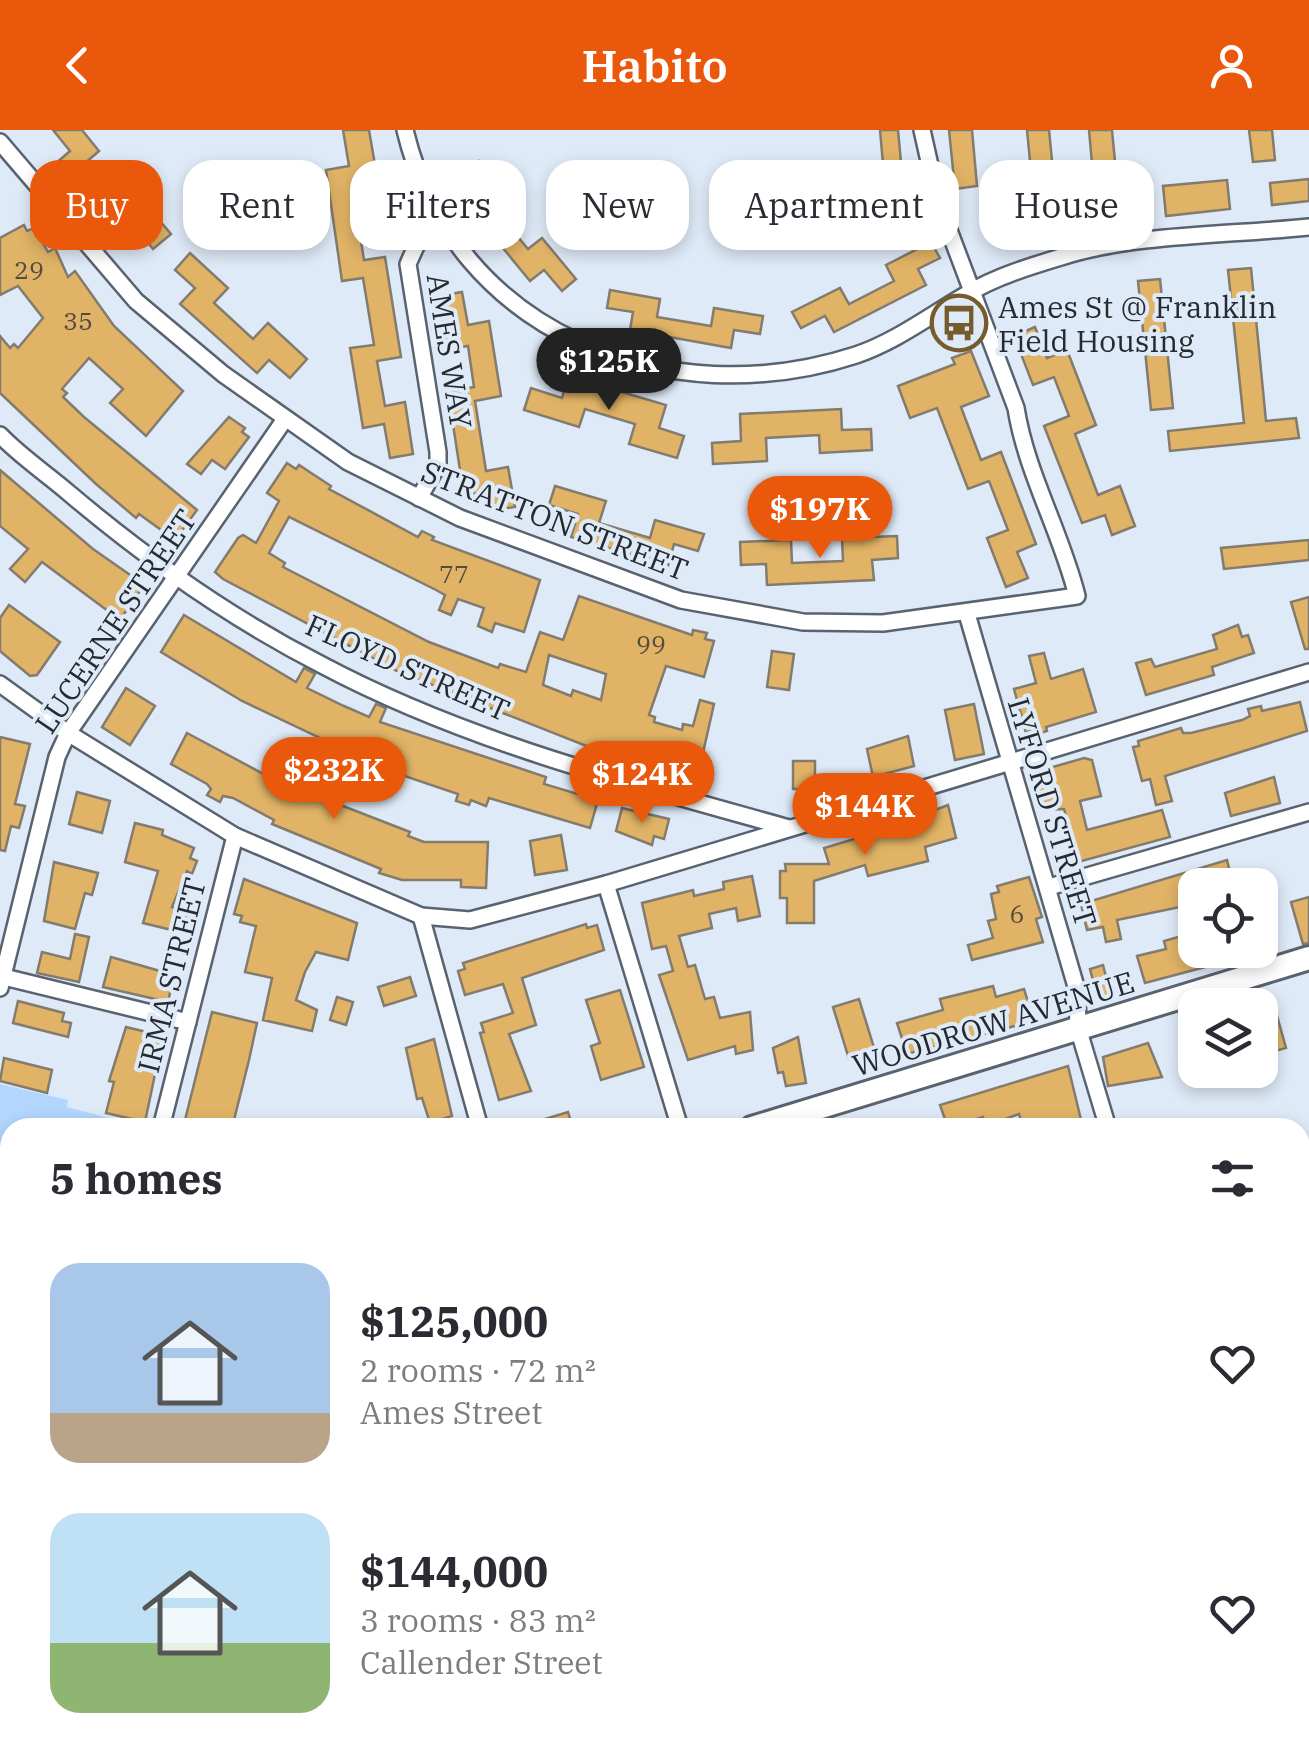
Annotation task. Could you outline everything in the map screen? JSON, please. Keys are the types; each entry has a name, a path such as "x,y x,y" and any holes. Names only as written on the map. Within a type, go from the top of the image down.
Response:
{"street":[{"path":"406,130 419,160"},
{"path":"922,130 938,202 972,290"},
{"name":"STRATTON STREET","path":"0,142 136,300 284,419 348,462 460,518 681,600 802,622 883,623 1077,596 1066,553 972,290"},
{"path":"465,250 482,273 538,323 638,366 696,376 788,373 860,354 918,326 972,290 1084,251 1309,227"},
{"name":"AMES WAY","path":"414,250 408,264 438,452 438,466 419,498"},
{"name":"LUCERNE STREET","path":"1,980 48,792 68,734 284,419"},
{"name":"FLOYD STREET","path":"0,435 109,528 176,576 322,666 416,707 632,785 789,828"},
{"name":"LYFORD STREET","path":"967,614 1049,887 1077,990 1078,1028 1105,1118"},
{"path":"0,684 68,734 235,836 421,916 470,920 606,884 1309,672"},
{"path":"1049,887 1309,812"},
{"name":"IRMA STREET","path":"164,1118 235,836"},
{"path":"606,884 677,1118"},
{"path":"421,916 477,1118"},
{"name":"WOODROW AVENUE","path":"785,1118 1309,958"},
{"path":"1,980 188,1022"}],"shaded area":[{"path":"0,1084 68,1100 67,1107 109,1118 0,1118"}],"building":[{"path":"53,130 82,130 99,151 89,160 60,160 70,151"},
{"path":"343,130 369,130 374,160 350,160 350,250 362,250 364,260 385,257 401,357 377,361 385,406 405,402 413,454 390,458 384,424 363,428 350,348 374,345 363,278 342,281 330,198 330,169 349,166"},
{"path":"880,130 898,130 901,160 883,160"},
{"path":"949,130 972,130 977,186 959,188 959,160 952,160"},
{"path":"1027,130 1049,130 1052,160 1030,160"},
{"path":"1089,130 1112,130 1115,160 1092,160"},
{"path":"1249,130 1272,130 1275,160 1253,162"},
{"path":"1309,179 1309,201 1272,205 1270,183"},
{"path":"1227,180 1230,209 1166,216 1163,186"},
{"path":"24,225 30,230 30,250 56,250 68,277 75,271 114,326 183,391 146,436 110,403 123,389 89,358 62,389 67,393 63,397 84,417 197,510 175,540 139,514 136,518 0,393 0,336 10,348 14,344 18,348 43,318 18,286 0,295 0,238"},
{"path":"163,225 171,234 163,241"},
{"path":"542,238 546,250 552,250 576,279 562,291 544,270 530,281 505,250 526,250"},
{"path":"915,250 936,250 940,258 918,269 926,285 834,332 825,316 801,328 792,312 840,288 849,304 894,281 886,265"},
{"path":"190,253 228,288 214,303 253,339 268,323 307,359 290,378 269,360 257,373 180,304 195,288 175,270"},
{"path":"1251,268 1266,421 1296,418 1299,438 1170,451 1168,431 1244,423 1228,270"},
{"path":"1160,279 1173,408 1151,410 1138,281"},
{"path":"610,290 660,299 657,317 711,326 714,308 763,316 760,334 734,330 731,348 630,330 633,312 607,308"},
{"path":"462,292 468,325 489,321 501,396 475,401 486,471 508,467 515,507 492,510 489,491 464,496 448,392 474,387 468,346 447,349 438,296"},
{"path":"1035,327 1047,358 1067,350 1096,425 1075,434 1098,495 1120,486 1135,526 1112,535 1105,515 1082,523 1044,426 1069,416 1054,377 1033,385 1014,336"},
{"path":"971,351 989,396 961,407 981,460 1001,452 1036,544 1017,552 1028,578 1006,587 987,538 1008,530 989,481 968,489 937,408 910,418 898,386 955,364 952,358"},
{"path":"568,376 666,405 659,428 684,436 677,458 629,444 635,424 585,409 579,427 524,410 531,388 562,398"},
{"path":"841,409 842,430 871,429 872,450 820,453 819,435 766,438 767,461 713,464 712,443 741,441 740,414"},
{"path":"229,417 245,428 242,432 249,437 225,469 212,460 201,474 187,464"},
{"path":"287,463 296,469 299,465 331,486 329,489 418,537 422,531 434,537 432,540 540,580 524,632 495,623 492,632 478,626 484,608 458,599 451,615 439,610 445,595 289,517 269,553 285,563 283,567 429,642 498,668 500,664 526,672 540,632 563,640 579,596 692,635 693,630 707,633 705,639 714,641 704,677 666,666 649,715 655,717 654,722 682,730 683,724 693,726 700,700 714,704 698,775 633,759 635,753 614,747 612,755 399,672 223,579 215,572 238,538 243,535 256,543 279,501 267,493","holes":["549,655 606,674 601,700 573,690 571,696 543,685"]},
{"path":"0,470 93,549 136,579 134,582 142,588 120,620 42,562 25,582 10,569 28,549 0,526"},
{"path":"555,486 606,501 599,523 650,538 655,520 704,534 698,551 674,544 668,566 571,537 578,514 549,505"},
{"path":"897,536 898,558 872,560 874,580 767,585 766,564 741,565 740,542 791,540 792,563 843,561 842,538"},
{"path":"1309,540 1309,560 1224,569 1221,548"},
{"path":"1309,597 1309,649 1305,649 1291,602"},
{"path":"9,605 60,642 37,675 30,676 0,651 0,618"},
{"path":"184,615 296,682 304,668 315,674 307,688 344,706 369,717 376,704 386,708 380,722 546,777 544,784 598,800 590,828 489,798 486,806 471,800 469,805 456,801 458,794 393,772 381,799 370,794 381,767 242,701 161,652"},
{"path":"1238,625 1242,637 1248,635 1254,653 1212,667 1214,675 1146,695 1136,663 1151,659 1155,667 1217,649 1213,635"},
{"path":"772,651 794,654 789,690 767,687"},
{"path":"1044,653 1051,679 1083,669 1096,712 1046,727 1047,731 1035,735 1033,730 1026,733 1014,689 1036,683 1029,656"},
{"path":"126,688 155,706 130,745 102,727"},
{"path":"1300,702 1307,731 1165,776 1172,801 1156,805 1150,779 1142,781 1133,747 1139,746 1138,741 1181,728 1183,733 1191,733 1242,720 1250,716 1248,709 1261,706 1262,711"},
{"path":"974,704 984,754 955,760 945,710"},
{"path":"187,733 271,778 410,832 408,836 424,842 488,842 486,888 461,887 461,880 402,880 379,873 381,869 272,824 274,820 233,798 223,796 220,802 207,795 211,789 207,784 171,764"},
{"path":"908,736 914,766 873,777 867,749"},
{"path":"0,737 30,744 15,804 25,806 19,828 11,826 5,851 0,850"},
{"path":"1084,758 1092,760 1101,796 1080,801 1087,830 1162,810 1170,837 1078,862 1064,809 1043,810 1034,777 1040,776 1039,771"},
{"path":"793,761 815,761 815,789 793,789"},
{"path":"1274,777 1280,803 1231,816 1225,793"},
{"path":"77,792 110,801 102,833 69,824"},
{"path":"948,805 956,838 925,847 928,861 868,876 865,865 814,881 814,923 787,923 787,898 780,898 780,871 786,871 785,864 829,864 824,848 861,837 860,832 899,824"},
{"path":"622,808 669,819 664,839 654,836 652,845 616,831"},
{"path":"135,823 163,830 162,835 194,848 190,858 197,861 192,874 187,871 172,907 193,912 188,934 143,923 158,871 125,862"},
{"path":"561,835 567,870 535,875 530,841"},
{"path":"1227,860 1229,868 1200,868"},
{"path":"54,862 98,873 92,895 85,893 75,929 44,921"},
{"path":"1178,875 1178,907 1117,920 1121,939 1106,942 1103,927 1087,930 1081,904"},
{"path":"752,876 760,916 738,921 736,908 709,914 712,928 679,936 688,967 695,965 705,999 714,997 720,1018 750,1012 753,1050 736,1054 735,1046 688,1060 659,975 673,971 666,946 652,949 642,903 693,890 694,896 724,889 723,882"},
{"path":"1029,877 1042,917 1036,919 1043,942 972,960 968,945 993,938 988,921 996,919 991,894 999,892 997,886"},
{"path":"244,879 357,923 348,960 316,952 305,972 296,1000 317,1010 312,1031 263,1020 272,978 245,972 256,926 240,922 242,916 234,914"},
{"path":"1309,897 1309,943 1303,944 1291,902"},
{"path":"586,924 587,928 597,925 604,950 522,978 536,1025 509,1034 531,1091 499,1100 480,1033 484,1032 481,1023 513,1013 503,984 465,995 458,971 465,969 463,963"},
{"path":"75,934 89,937 79,982 37,973 42,952 70,959"},
{"path":"1178,937 1178,968 1201,968 1145,983 1137,956 1166,949 1164,941"},
{"path":"111,957 174,975 168,1002 103,987"},
{"path":"1103,965 1111,996 1098,999 1090,969"},
{"path":"410,977 416,996 384,1006 378,987"},
{"path":"993,986 996,997 1024,989 1034,1021 907,1054 897,1023 943,1010 940,999"},
{"path":"620,990 644,1067 601,1080 591,1046 600,1043 586,1000"},
{"path":"337,997 353,1002 346,1025 330,1020"},
{"path":"859,999 875,1051 849,1059 833,1007"},
{"path":"18,1001 64,1013 62,1021 71,1023 68,1037 13,1023"},
{"path":"212,1012 257,1023 234,1118 186,1118"},
{"path":"1278,1019 1286,1048 1278,1050"},
{"path":"126,1027 163,1036 146,1118 106,1113 114,1082 109,1081"},
{"path":"798,1037 806,1083 786,1086 783,1072 778,1073 773,1048"},
{"path":"434,1039 452,1116 428,1118 422,1098 417,1099 406,1048"},
{"path":"1148,1043 1162,1077 1108,1086 1103,1057"},
{"path":"4,1058 52,1070 47,1093 0,1081"},
{"path":"1068,1066 1081,1118 1020,1118 1019,1114 1008,1118 945,1118 940,1105"},
{"path":"568,1112 570,1118 548,1118"}],"place":[{"name":"Ames St @ Franklin Field Housing","path":"959,323"}]}
